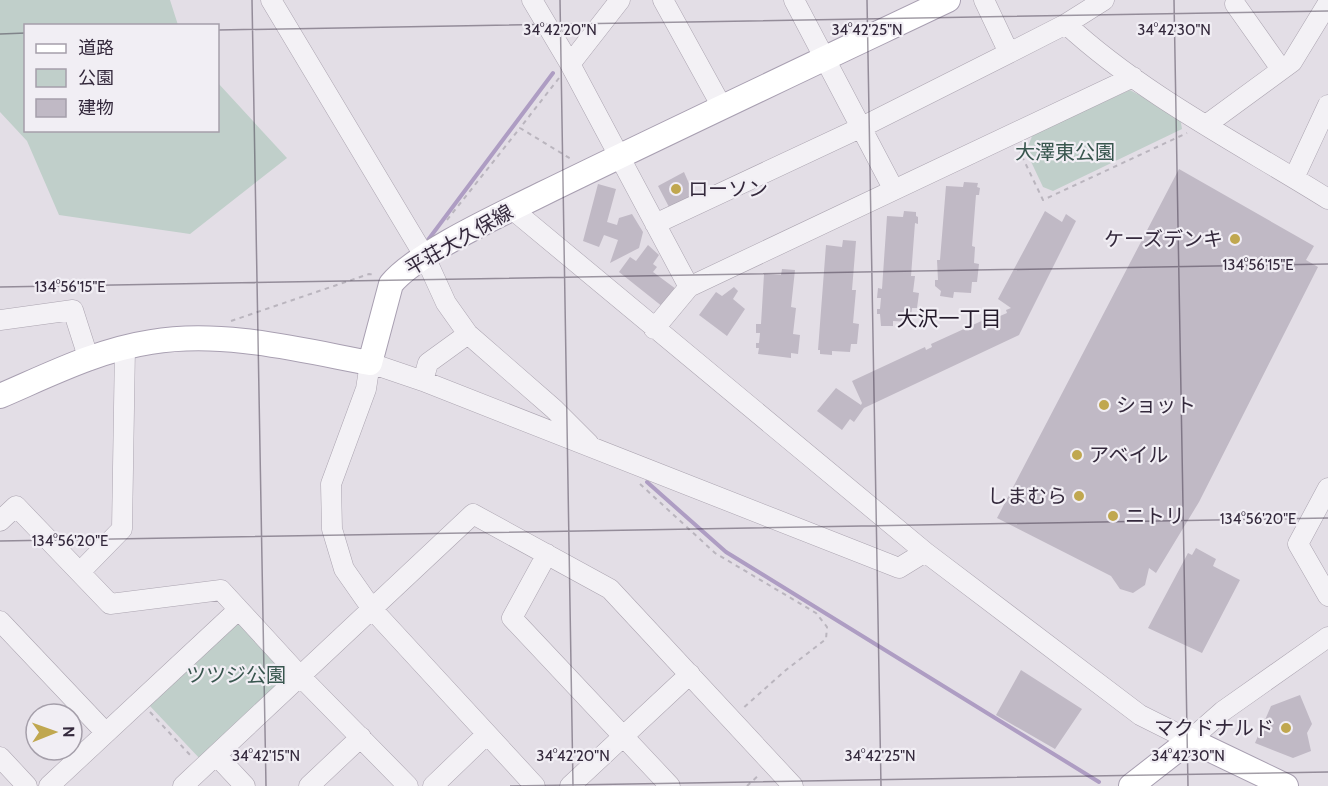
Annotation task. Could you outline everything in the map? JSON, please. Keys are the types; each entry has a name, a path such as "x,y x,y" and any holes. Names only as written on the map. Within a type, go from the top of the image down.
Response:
{"main road":[{"name":"平荘大久保線","path":"370,363 386,294 397,276 424,257 586,172 948,0"},
{"path":"0,396 125,347 153,341 222,340 289,348 370,363"},
{"path":"1131,786 1190,740 1286,786"}],"street":[{"path":"270,0 424,257 446,303 468,334 554,409 594,449"},
{"path":"532,0 570,64 689,287"},
{"path":"570,64 620,0"},
{"path":"663,0 722,107"},
{"path":"794,0 823,59 894,190"},
{"path":"984,0 1009,53"},
{"path":"655,224 860,128 1066,24 1104,0"},
{"path":"1235,1 1281,69"},
{"path":"1206,125 1292,62 1328,3"},
{"path":"1066,24 1097,52 1132,77 1328,199"},
{"path":"654,329 689,287 1132,77"},
{"path":"1294,178 1328,105"},
{"path":"512,209 925,552 1140,715 1190,740 1223,711 1328,637"},
{"path":"0,320 73,310 89,360"},
{"path":"423,381 428,363 468,334"},
{"path":"81,571 122,529 125,347"},
{"path":"535,786 372,609 344,569 332,529 331,484 366,389 370,363 423,381 899,568 925,552"},
{"path":"1328,488 1298,544 1322,571 1328,596"},
{"path":"0,521 16,506 81,571 110,604 221,590 301,677 408,786"},
{"path":"183,786 473,514 610,589 794,786"},
{"path":"547,554 512,618 670,786"},
{"path":"49,786 238,610"},
{"path":"0,621 106,733"},
{"path":"570,786 690,674"},
{"path":"433,786 488,734"},
{"path":"309,786 361,737"},
{"path":"0,757 27,786"},
{"path":"209,762 245,786"}],"path":[{"path":"446,221 570,64"},
{"path":"1012,135 1043,200 1206,125"},
{"path":"520,128 580,165 586,172"},
{"path":"222,340 232,321 369,274 397,276"},
{"path":"635,465 634,478 715,553 816,613 827,627 826,639 786,670 731,719"},
{"path":"140,701 209,762"}],"green space":[{"path":"0,0 170,0 178,24 24,24 24,132 219,132 219,84 287,158 190,234 59,215 27,141 0,112"},
{"name":"大澤東公園","path":"1130,90 1180,117 1182,129 1053,191 1043,187 1026,151 1033,134"},
{"name":"ツツジ公園","path":"236,619 288,670 289,680 202,761 149,705"}],"building":[{"path":"1179,169 1314,246 1306,260 1318,267 1199,502 1156,573 1149,568 1145,585 1133,593 1120,589 1111,576 997,518"},
{"path":"684,172 694,195 669,207 658,186"},
{"path":"964,182 978,183 977,187 980,188 979,195 976,195 972,246 975,247 974,263 979,264 977,282 972,282 971,293 954,292 953,298 940,296 941,291 935,286 935,280 938,280 937,260 940,260 946,186 963,187"},
{"path":"598,184 616,189 607,222 617,225 619,218 632,214 643,232 639,248 610,263 618,240 604,235 599,247 583,241"},
{"path":"904,211 916,212 918,217 918,224 915,223 911,276 915,276 913,292 919,293 917,308 912,308 910,322 893,321 893,326 881,326 877,309 880,309 881,298 877,298 878,288 882,289 887,216 903,217"},
{"path":"1045,211 1062,222 1066,214 1076,221 1019,335 864,408 854,422 850,419 842,430 817,411 836,388 861,405 852,381 925,347 926,350 932,347 931,344 999,313 1000,316 1007,313 1006,310 1011,308 998,299"},
{"path":"843,240 856,241 852,290 856,290 853,323 859,324 857,344 851,344 850,352 832,351 832,355 820,354 818,350 826,245 842,247"},
{"path":"648,245 659,255 653,264 657,267 653,272 676,289 663,307 619,272 630,257 636,261"},
{"path":"782,269 795,270 791,307 796,308 793,334 800,335 798,354 791,353 791,358 758,354 759,348 756,348 760,333 756,333 756,324 761,324 764,274 781,275"},
{"path":"734,287 738,291 733,299 745,309 727,336 699,315 716,292 722,296"},
{"path":"1196,548 1216,559 1213,566 1240,580 1202,653 1148,628 1188,553 1192,555"},
{"path":"1021,670 1082,709 1055,749 996,715"},
{"path":"1300,695 1312,724 1307,733 1311,751 1293,758 1255,743 1271,706"}],"waterway":[{"path":"425,244 553,73"},
{"path":"647,482 726,552 1099,782"}],"place":[{"name":"ローソン","path":"676,189"},
{"name":"ケーズデンキ","path":"1235,239"},
{"name":"ショット","path":"1104,405"},
{"name":"アベイル","path":"1077,455"},
{"name":"しまむら","path":"1079,496"},
{"name":"ニトリ","path":"1113,516"},
{"name":"マクドナルド","path":"1286,728"}],"district":[{"name":"大沢一丁目","path":"949,319"}]}
